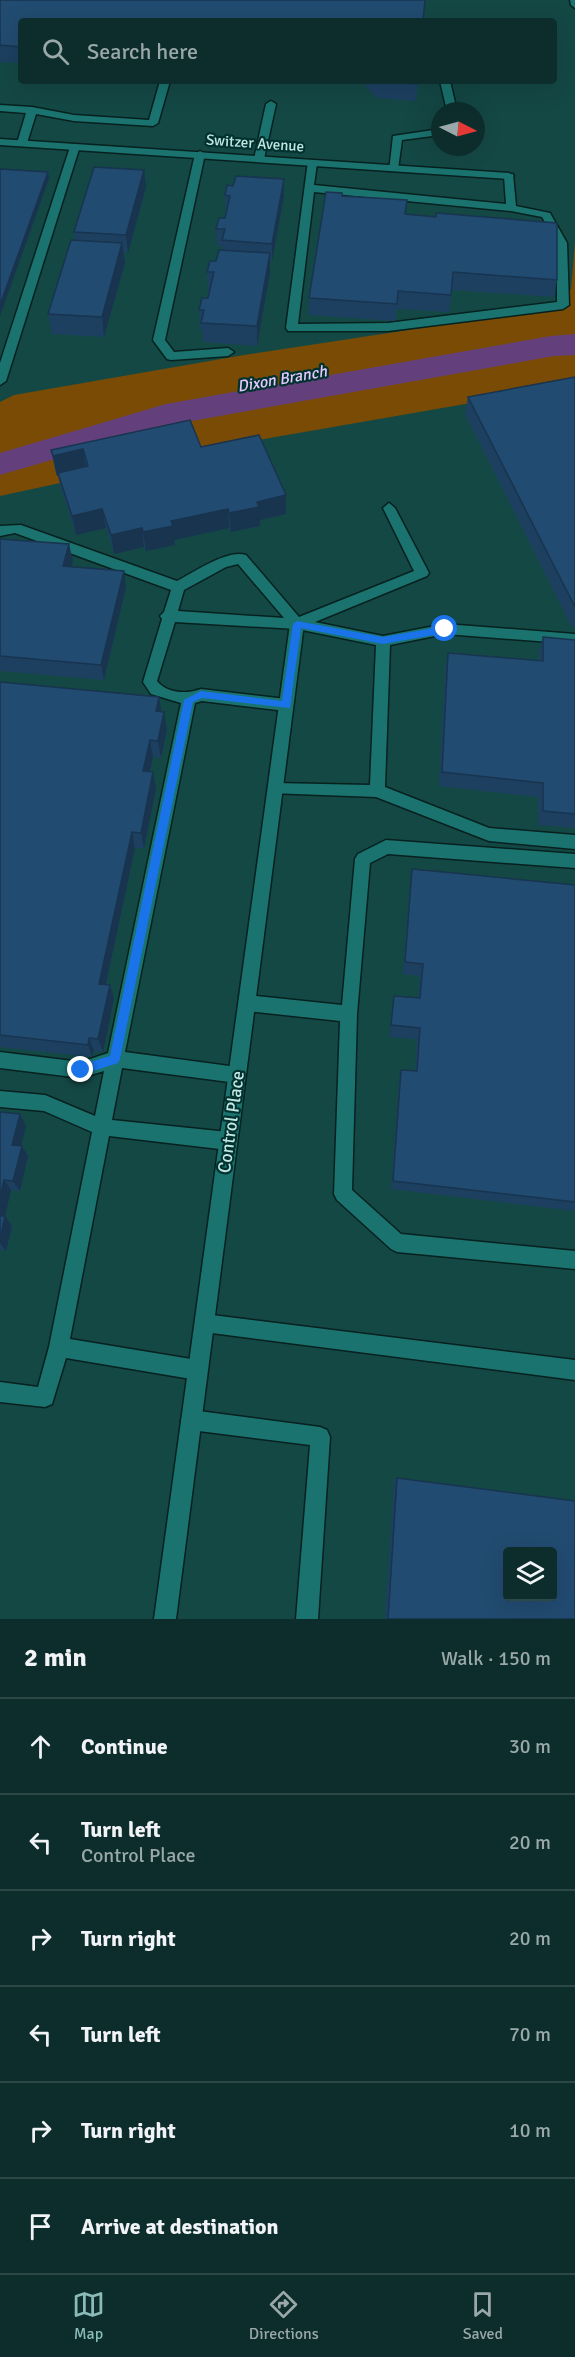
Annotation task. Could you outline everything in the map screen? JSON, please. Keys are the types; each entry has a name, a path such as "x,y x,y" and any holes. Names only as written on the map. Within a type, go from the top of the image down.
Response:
{"street":[{"path":"0,108 32,110 74,118 153,123 164,84"},
{"path":"446,84 450,102"},
{"path":"259,159 271,104"},
{"path":"22,143 32,110"},
{"path":"393,169 397,138 431,133"},
{"name":"Switzer Avenue","path":"0,142 508,176 511,208"},
{"path":"0,381 75,146"},
{"path":"200,154 159,340 171,356 228,352"},
{"path":"309,188 511,208 546,216 562,243 563,305 388,327 292,328 312,162"},
{"path":"297,624 422,573 389,508"},
{"path":"0,531 16,528 178,587"},
{"path":"286,705 201,695 189,700 156,690 150,682 167,616 178,587 222,563 241,558 297,624"},
{"path":"167,616 297,624 383,640 445,629 575,639"},
{"name":"Control Place","path":"165,1619 297,624"},
{"path":"377,791 383,640"},
{"path":"0,1392 45,1397 59,1347 114,1059 189,700"},
{"path":"275,789 377,791 489,834 575,842"},
{"path":"575,861 386,846 363,859 349,1014 343,1194 397,1243 575,1260"},
{"path":"247,1003 349,1014"},
{"path":"0,1060 81,1070 114,1059 237,1075"},
{"path":"0,1099 45,1103 101,1127 228,1141"},
{"path":"204,1323 575,1370"},
{"path":"59,1347 198,1370"},
{"path":"191,1420 320,1437 307,1619"}],"shaded area":[{"path":"0,0 575,0 575,1619 0,1619"},
{"path":"575,242 575,385 264,439 0,496 0,402 14,395 244,355 553,308 571,289"},
{"path":"575,334 575,355 554,356 175,424 0,475 0,453 166,404 551,336"}],"building":[{"path":"0,0 425,0 423,18 18,18 18,47 0,45"},
{"path":"94,167 144,170 126,235 74,232"},
{"path":"0,169 48,172 0,305"},
{"path":"236,176 284,179 272,244 222,240 225,229 216,229 219,218 225,218 230,196 225,195 227,185 233,186"},
{"path":"326,192 342,193 342,196 407,200 405,214 436,217 436,213 557,223 557,280 453,272 451,295 398,291 397,304 309,298"},
{"path":"71,240 122,243 102,317 48,314"},
{"path":"219,250 270,253 257,326 201,323 204,310 199,310 202,298 208,298 214,272 207,272 210,261 216,261"},
{"path":"575,377 575,607 468,397"},
{"path":"190,420 201,447 259,435 286,495 257,502 259,507 229,513 228,509 171,521 173,526 143,532 142,528 111,535 102,509 72,516 58,473 88,466 83,449 53,456 51,450"},
{"path":"0,539 69,544 63,566 124,571 101,665 0,656"},
{"path":"543,637 575,640 575,814 543,811 543,783 442,772 448,653 543,661"},
{"path":"0,682 159,697 156,711 164,712 158,741 150,740 143,771 153,772 141,833 132,832 99,984 110,985 98,1039 89,1038 88,1045 0,1035"},
{"path":"412,869 575,885 575,1202 393,1181 401,1070 417,1071 420,1028 391,1025 394,996 420,998 423,964 405,962"},
{"path":"0,1112 20,1114 12,1145 22,1146 13,1181 4,1180 0,1197"},
{"path":"0,1216 5,1216 0,1239"},
{"path":"397,1478 575,1501 575,1619 388,1619"}],"route":[{"path":"81,1070 114,1059 189,700 201,695 286,705 297,624 383,640 445,629"}],"water label":[{"name":"Dixon Branch","path":"282,379"}]}
